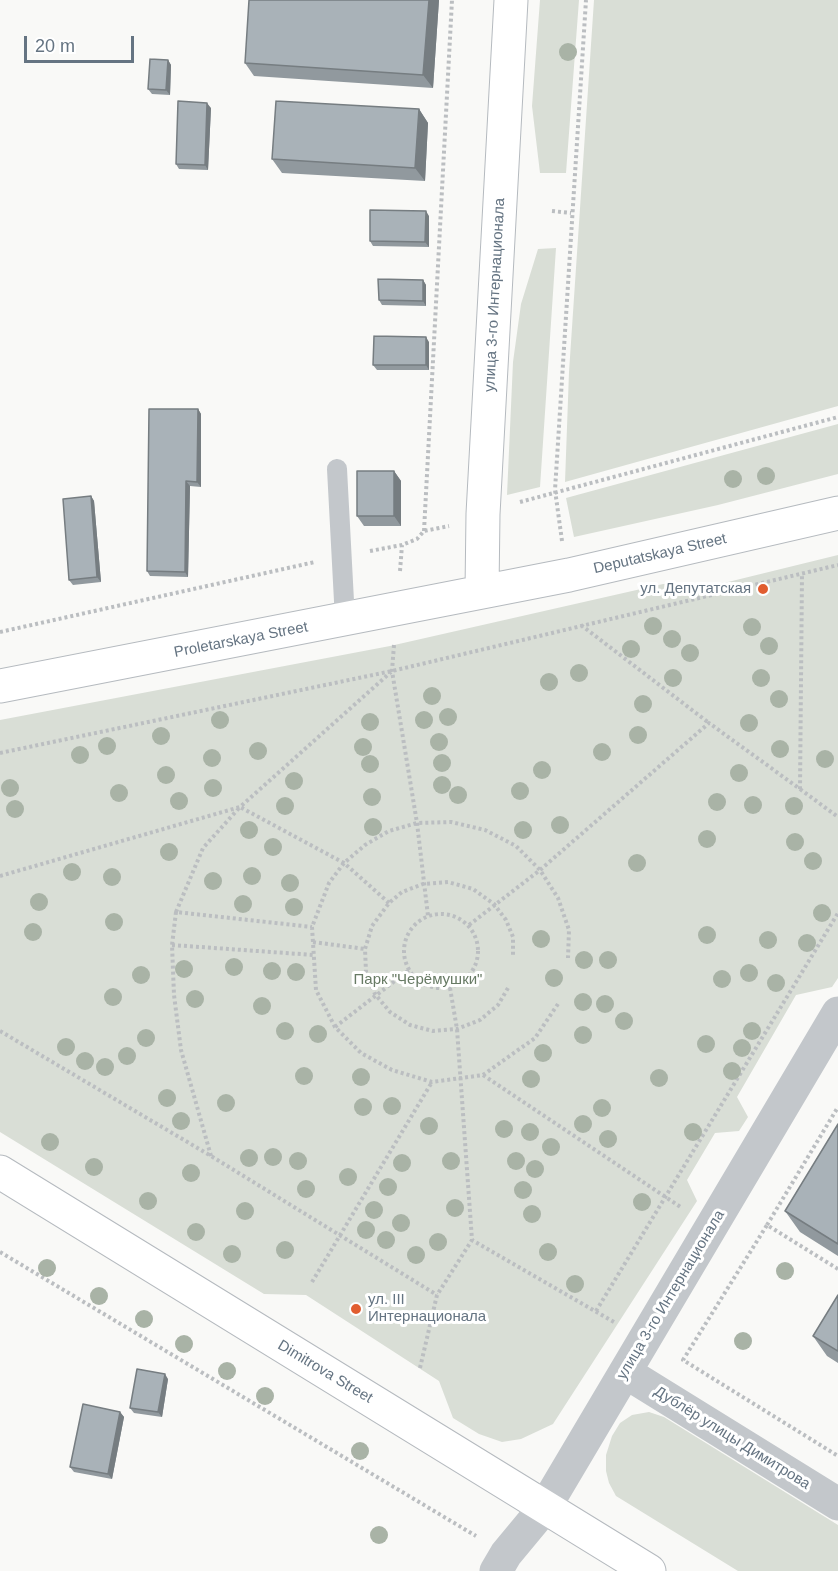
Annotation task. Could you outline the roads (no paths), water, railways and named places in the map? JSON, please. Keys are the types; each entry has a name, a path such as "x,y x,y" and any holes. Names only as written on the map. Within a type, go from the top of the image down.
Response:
{"main road":[{"name":"улица 3-го Интернационала","path":"482,590 483,514 511,0"},
{"name":"Deputatskaya Street","path":"482,590 569,575 838,513"},
{"name":"Proletarskaya Street","path":"0,686 345,620 482,590"},
{"name":"Dimitrova Street","path":"0,1172 649,1571"}],"street":[{"name":"улица 3-го Интернационала","path":"501,1563 545,1507 838,1013"},
{"name":"Дублёр улицы Димитрова","path":"625,1372 838,1504"}],"lane":[{"path":"337,469 345,620"}],"place":[{"name":"ул. Депутатская","path":"763,589"},
{"name":"ул. III Интернационала","path":"356,1309"}],"park label":[{"name":"Парк \"Черёмушки\"","path":"418,980"}]}
